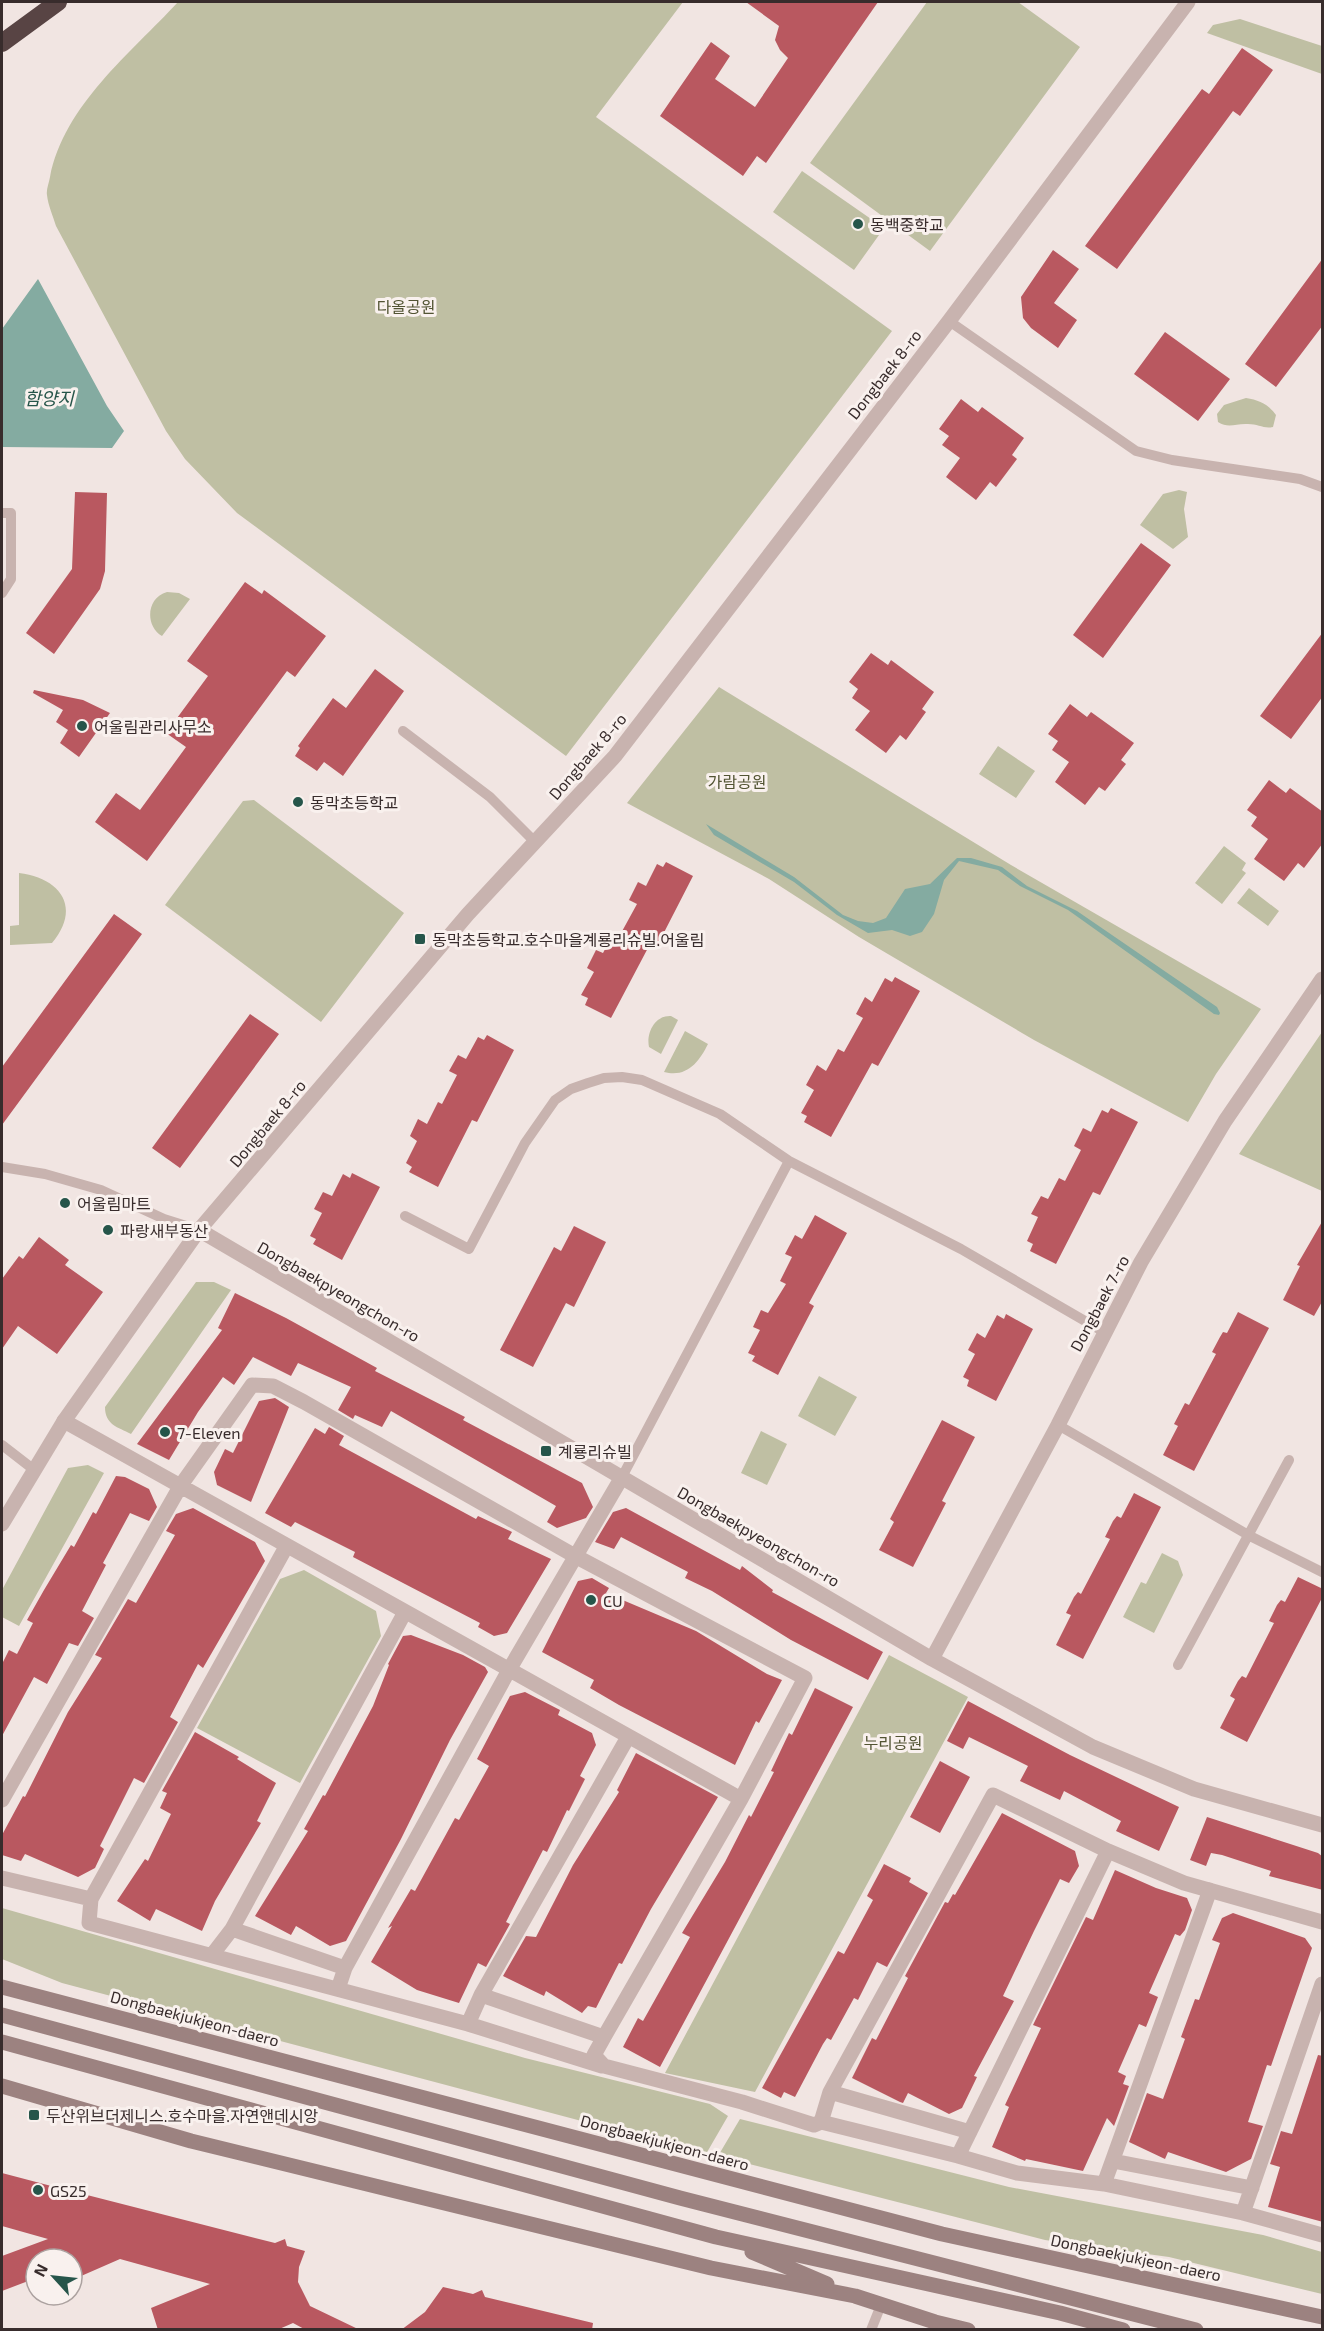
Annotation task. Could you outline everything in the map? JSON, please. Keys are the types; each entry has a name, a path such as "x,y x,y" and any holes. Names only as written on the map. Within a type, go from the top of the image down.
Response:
{"highway":[{"path":"2,43 58,2"}],"main road":[{"name":"Dongbaekjukjeon-daero","path":"2,1988 942,2234 1323,2317"},
{"path":"2,2015 680,2198 1196,2330"},
{"path":"2,2042 716,2237 1060,2313 1123,2330"},
{"path":"2,2086 214,2147 711,2268 855,2296"},
{"path":"716,2237 855,2296 968,2330"}],"street":[{"name":"Dongbaek 8-ro","path":"2,1524 33,1469 64,1421 199,1230 468,914 615,756 949,321 1188,2"},
{"name":"Dongbaek 7-ro","path":"932,1659 1058,1425 1104,1332 1197,1166 1259,1068 1323,979"},
{"name":"Dongbaekpyeongchon-ro","path":"199,1230 932,1659 1031,1714 1127,1762 1215,1796 1323,1825"},
{"path":"2,1800 181,1485 252,1384 273,1386 575,1556 805,1678 741,1799 594,2055 603,2066"},
{"path":"64,1421 741,1799"},
{"path":"338,1989 345,1968 509,1670 622,1477"},
{"path":"286,1547 91,1899 89,1923 468,2024 603,2066 742,2102 814,2125 821,2122 1017,2173 1104,2184 1243,2213 1323,2235"},
{"path":"212,1955 232,1929 405,1612"},
{"path":"468,2024 481,1995 628,1737"},
{"path":"821,2122 830,2092 993,1795 1108,1851 1184,1883 1323,1922"},
{"path":"958,2156 1108,1851"},
{"path":"2,1878 91,1899"},
{"path":"1104,2184 1210,1890"},
{"path":"232,1929 345,1968"},
{"path":"1243,2213 1323,1984"},
{"path":"481,1995 604,2037"},
{"path":"830,2092 970,2132"},
{"path":"1113,2161 1252,2188"}],"lane":[{"path":"949,321 1136,451 1172,460 1299,479 1323,487"},
{"path":"2,513 11,513 11,579 2,592"},
{"path":"403,731 490,797 534,841"},
{"path":"405,1216 469,1250 525,1143 555,1100 571,1089 604,1078 642,1080 720,1114 789,1161 961,1249 1104,1332"},
{"path":"622,1477 789,1161"},
{"path":"2,1167 45,1174 101,1190 164,1219 199,1230"},
{"path":"1058,1425 1250,1536 1323,1572"},
{"path":"2,1445 33,1469"},
{"path":"1178,1665 1250,1536 1289,1460"},
{"path":"871,2330 881,2305"}],"green space":[{"name":"다올공원","path":"178,2 683,2 596,117 892,331 566,756 237,513 185,459 166,431 56,226 48,203 47,191 58,151 69,126 84,103 102,82"},
{"path":"927,2 1018,2 1080,47 930,251 810,163"},
{"path":"1240,19 1322,46 1322,74 1207,33 1213,25"},
{"path":"802,171 884,228 854,270 773,212"},
{"path":"1246,398 1263,403 1273,411 1276,415 1273,427 1248,424 1229,425 1218,422 1217,414 1224,405"},
{"path":"1179,490 1187,492 1184,509 1188,537 1173,549 1140,525 1163,494"},
{"path":"167,592 179,593 190,599 162,636 153,626 150,612 155,600"},
{"name":"가람공원","path":"719,687 1011,865 1261,1009 1216,1074 1188,1122 1034,1040 859,937 769,879 627,803"},
{"path":"998,746 1035,771 1016,798 979,774"},
{"path":"254,800 404,913 321,1022 165,905 243,801"},
{"path":"1224,846 1246,863 1242,870 1246,873 1222,904 1195,883"},
{"path":"19,873 46,881 62,896 66,906 65,918 61,930 52,943 10,945 10,926 19,925"},
{"path":"1249,888 1279,911 1268,926 1237,903"},
{"path":"671,1016 678,1020 661,1054 649,1047 650,1031 660,1018"},
{"path":"685,1031 708,1044 701,1057 686,1071 664,1072"},
{"path":"1322,1032 1322,1191 1239,1154"},
{"path":"196,1282 214,1282 231,1290 131,1434 110,1422 105,1407"},
{"path":"819,1376 857,1397 835,1436 798,1416"},
{"path":"761,1431 787,1444 767,1485 741,1473"},
{"path":"88,1465 104,1473 19,1626 2,1617 2,1590 68,1468"},
{"path":"1162,1553 1178,1561 1183,1575 1154,1633 1123,1617 1141,1582 1146,1584"},
{"path":"304,1570 376,1611 381,1636 300,1783 197,1728 280,1579"},
{"name":"누리공원","path":"889,1655 968,1697 755,2092 665,2073"},
{"path":"2,1908 525,2058 710,2104 728,2116 706,2154 62,1983 2,1959"},
{"path":"740,2119 1009,2187 1263,2235 1322,2252 1322,2294 1169,2257 1045,2240 718,2156"}],"water":[{"name":"함양지","path":"38,279 107,406 124,431 112,448 2,447 2,329"},
{"path":"706,824 794,877 843,915 858,921 873,923 886,918 905,889 930,884 957,858 971,858 1002,867 1027,886 1077,911 1217,1007 1220,1013 1219,1015 1214,1014 1068,910 1020,886 998,870 959,861 944,880 934,914 922,932 910,936 892,930 868,933 837,915 794,882 714,835"}],"building":[{"path":"746,2 878,2 766,163 757,156 743,176 660,116 711,42 730,56 715,79 755,107 788,58 780,50 775,40 779,26"},
{"path":"1242,48 1273,70 1240,116 1233,111 1117,269 1085,246 1202,89 1209,94"},
{"path":"1053,250 1079,269 1054,303 1077,320 1058,348 1031,328 1023,318 1021,297"},
{"path":"1323,258 1323,325 1276,387 1245,364"},
{"path":"1165,332 1230,379 1198,421 1134,374"},
{"path":"961,399 978,412 982,407 1024,438 1012,455 1017,459 996,487 990,482 976,500 946,477 960,458 942,445 949,436 939,429"},
{"path":"75,492 107,493 105,571 100,589 54,654 26,633 72,569"},
{"path":"1141,543 1171,565 1103,658 1073,635"},
{"path":"245,582 262,594 264,590 326,636 295,677 287,671 147,861 95,822 116,793 140,810 186,747 166,733 208,676 187,661"},
{"path":"1323,632 1323,696 1291,739 1260,716"},
{"path":"871,653 888,665 891,660 934,692 922,709 926,712 906,740 900,735 886,753 855,730 870,711 852,698 858,689 849,682"},
{"path":"375,669 404,691 343,776 324,762 317,771 295,756 300,748 298,746 333,698 346,708"},
{"name":"어울림관리사무소","path":"34,690 83,700 110,713 79,757 60,743 68,730 56,722 63,710 33,693"},
{"path":"1070,704 1087,717 1091,712 1134,743 1121,760 1126,764 1105,791 1099,787 1085,805 1055,782 1069,762 1052,750 1058,741 1048,734"},
{"path":"1269,780 1286,793 1290,788 1323,812 1323,843 1304,868 1298,863 1284,881 1254,859 1268,839 1251,826 1257,817 1247,810"},
{"path":"666,862 693,876 655,950 649,946 611,1018 585,1005 588,998 581,995 594,972 587,968 596,950 603,953 614,932 620,935 637,904 629,900 638,882 646,886 657,864 663,867"},
{"path":"114,914 142,934 2,1125 2,1067"},
{"path":"895,977 920,991 878,1066 872,1063 831,1137 804,1122 807,1116 801,1113 814,1090 806,1085 817,1065 826,1071 838,1049 844,1052 863,1018 856,1014 865,997 872,1002 885,978 892,982"},
{"path":"250,1014 279,1034 180,1168 152,1148"},
{"path":"487,1035 514,1050 477,1122 472,1120 438,1187 409,1172 412,1167 406,1163 417,1141 410,1136 418,1119 427,1124 438,1102 442,1104 457,1075 449,1071 458,1055 466,1059 478,1037 484,1040"},
{"path":"1111,1108 1138,1122 1100,1195 1093,1192 1056,1264 1030,1251 1033,1244 1027,1241 1038,1217 1031,1214 1041,1196 1048,1199 1059,1178 1065,1181 1081,1150 1074,1146 1083,1128 1091,1132 1102,1110 1108,1113"},
{"path":"352,1173 380,1187 342,1260 313,1244 316,1239 310,1236 322,1213 314,1209 323,1192 332,1196 343,1174 350,1178"},
{"path":"815,1215 847,1233 809,1303 814,1306 778,1375 752,1361 755,1356 748,1353 760,1330 753,1327 761,1310 768,1313 786,1284 780,1281 792,1257 785,1254 795,1235 802,1239"},
{"path":"1323,1220 1323,1300 1314,1316 1283,1300 1300,1266 1297,1265"},
{"path":"574,1226 606,1242 574,1307 566,1303 533,1367 500,1350 554,1247 561,1251"},
{"path":"39,1237 69,1260 65,1265 103,1292 57,1354 18,1326 2,1349 2,1279 19,1256 23,1259"},
{"path":"235,1293 286,1318 377,1368 375,1371 465,1417 463,1420 582,1483 593,1507 586,1518 557,1528 547,1522 556,1506 391,1411 382,1427 355,1415 353,1419 338,1410 351,1387 298,1363 291,1376 253,1357 234,1385 223,1377 198,1412 169,1460 137,1444 222,1330 218,1328"},
{"path":"1238,1312 1269,1328 1194,1471 1163,1455 1178,1426 1174,1424 1185,1403 1189,1405 1216,1354 1212,1352 1223,1332 1227,1333"},
{"path":"1006,1314 1033,1329 996,1401 967,1386 969,1380 963,1377 975,1354 968,1350 977,1333 985,1338 997,1315 1004,1319"},
{"path":"275,1398 289,1407 251,1502 217,1485 214,1472 225,1449 233,1453 259,1401"},
{"path":"942,1420 975,1437 942,1501 946,1503 913,1567 879,1550 894,1522 890,1519"},
{"path":"329,1427 344,1436 339,1445 476,1519 478,1516 512,1532 508,1539 551,1559 507,1633 494,1636 478,1627 480,1623 353,1557 355,1552 295,1522 291,1527 265,1513 315,1428 325,1434"},
{"path":"116,1476 125,1477 149,1489 157,1507 149,1521 130,1513 103,1563 106,1565 82,1611 94,1618 78,1646 69,1643 47,1684 34,1677 2,1736 2,1664 9,1650 17,1654 33,1623 27,1620 71,1545 74,1547 93,1512 96,1514"},
{"path":"1134,1493 1161,1507 1083,1659 1056,1645 1071,1615 1066,1613 1074,1597 1078,1592 1081,1594 1110,1539 1105,1537 1113,1521 1117,1516 1121,1518"},
{"path":"193,1508 255,1542 265,1561 203,1668 198,1664 170,1717 178,1722 144,1783 134,1778 100,1846 104,1849 95,1868 78,1877 25,1854 21,1861 2,1855 2,1835 23,1796 25,1797 68,1712 102,1658 95,1655 128,1599 136,1603 175,1535 166,1531 176,1514"},
{"path":"626,1508 740,1570 742,1566 773,1590 772,1592 883,1652 868,1680 791,1640 712,1591 685,1578 688,1572 621,1537 614,1549 595,1542 613,1512"},
{"path":"1298,1577 1323,1589 1323,1596 1247,1742 1220,1728 1235,1699 1230,1696 1242,1676 1246,1678 1274,1623 1269,1621 1277,1605 1281,1600 1285,1602"},
{"path":"592,1578 609,1588 606,1593 696,1631 767,1674 782,1680 759,1723 756,1721 735,1765 619,1705 590,1688 594,1680 542,1652 578,1581"},
{"path":"411,1635 463,1655 485,1667 488,1672 450,1740 401,1839 346,1941 330,1946 296,1926 291,1935 255,1916 308,1831 304,1829 323,1795 325,1796 373,1706 388,1664 403,1636"},
{"path":"815,1688 853,1707 660,2067 623,2047 638,2018 643,2021 690,1937 682,1933 725,1862 749,1815 751,1817 774,1772 771,1771 789,1733 792,1735"},
{"path":"525,1692 560,1710 558,1715 592,1733 596,1745 580,1776 585,1779 547,1852 543,1850 506,1922 510,1924 486,1967 478,1963 459,2003 417,1990 371,1962 411,1889 415,1891 455,1818 459,1820 489,1766 477,1759 510,1696"},
{"path":"968,1701 1070,1755 1179,1807 1159,1851 1116,1831 1121,1821 1064,1791 1060,1800 1020,1781 1028,1766 969,1737 963,1749 947,1741"},
{"path":"195,1732 239,1757 237,1759 276,1783 257,1821 261,1823 215,1901 202,1931 156,1909 150,1921 117,1901 145,1859 148,1861 171,1814 160,1808 167,1793 162,1791"},
{"path":"636,1753 718,1797 651,1909 622,1964 619,1963 596,2008 588,2006 582,2013 546,1991 544,1996 503,1976 526,1936 536,1937 573,1865 619,1792 617,1790"},
{"path":"940,1761 970,1777 940,1833 910,1817"},
{"path":"1002,1813 1075,1851 1079,1866 1069,1883 1060,1879 1034,1931 1003,1996 1014,2001 974,2076 977,2077 962,2108 949,2114 908,2093 903,2103 900,2102 852,2078 872,2038 876,2040 908,1978 905,1976 945,1902 948,1903 953,1894 955,1895"},
{"path":"1207,1817 1318,1853 1323,1857 1323,1890 1269,1876 1271,1871 1222,1855 1211,1853 1206,1866 1190,1860"},
{"path":"884,1864 911,1878 909,1882 928,1893 887,1967 877,1962 858,2000 854,1998 831,2040 827,2038 823,2044 795,2097 784,2092 781,2098 762,2088 838,1951 844,1954 873,1900 867,1896"},
{"path":"1115,1870 1156,1888 1187,1898 1192,1910 1185,1930 1180,1936 1175,1934 1149,1993 1158,1997 1146,2027 1139,2024 1118,2072 1126,2076 1123,2084 1129,2086 1114,2126 1107,2118 1083,2171 1026,2159 1025,2161 992,2147 1009,2107 1005,2105 1041,2028 1033,2025 1086,1917 1093,1920"},
{"path":"1233,1913 1305,1938 1312,1948 1271,2066 1267,2065 1248,2122 1263,2126 1251,2159 1226,2172 1168,2152 1165,2159 1129,2142 1147,2093 1163,2099 1185,2039 1181,2037 1195,1999 1199,2000 1220,1943 1212,1940 1222,1918"},
{"path":"1318,2055 1323,2056 1323,2222 1268,2207 1280,2167 1270,2164 1281,2131 1292,2134"},
{"path":"2,2173 74,2192 84,2187 87,2195 275,2243 285,2239 287,2246 305,2251 299,2267 298,2282 310,2306 360,2330 306,2330 293,2323 277,2330 158,2330 151,2308 210,2284 120,2259 84,2275 84,2247 26,2247 48,2239 2,2226"},
{"path":"24,2248 24,2283 2,2291 2,2256"},
{"path":"443,2287 473,2294 482,2290 485,2297 593,2323 592,2330 401,2330 425,2312"}],"place":[{"name":"동백중학교","path":"858,224"},
{"name":"어울림관리사무소","path":"82,726"},
{"name":"동막초등학교","path":"298,802"},
{"name":"동막초등학교.호수마을계룡리슈빌.어울림","path":"420,939"},
{"name":"어울림마트","path":"65,1203"},
{"name":"파랑새부동산","path":"108,1230"},
{"name":"7-Eleven","path":"165,1432"},
{"name":"계룡리슈빌","path":"546,1451"},
{"name":"CU","path":"591,1600"},
{"name":"두산위브더제니스.호수마을.자연앤데시앙","path":"34,2115"},
{"name":"GS25","path":"38,2190"}]}
